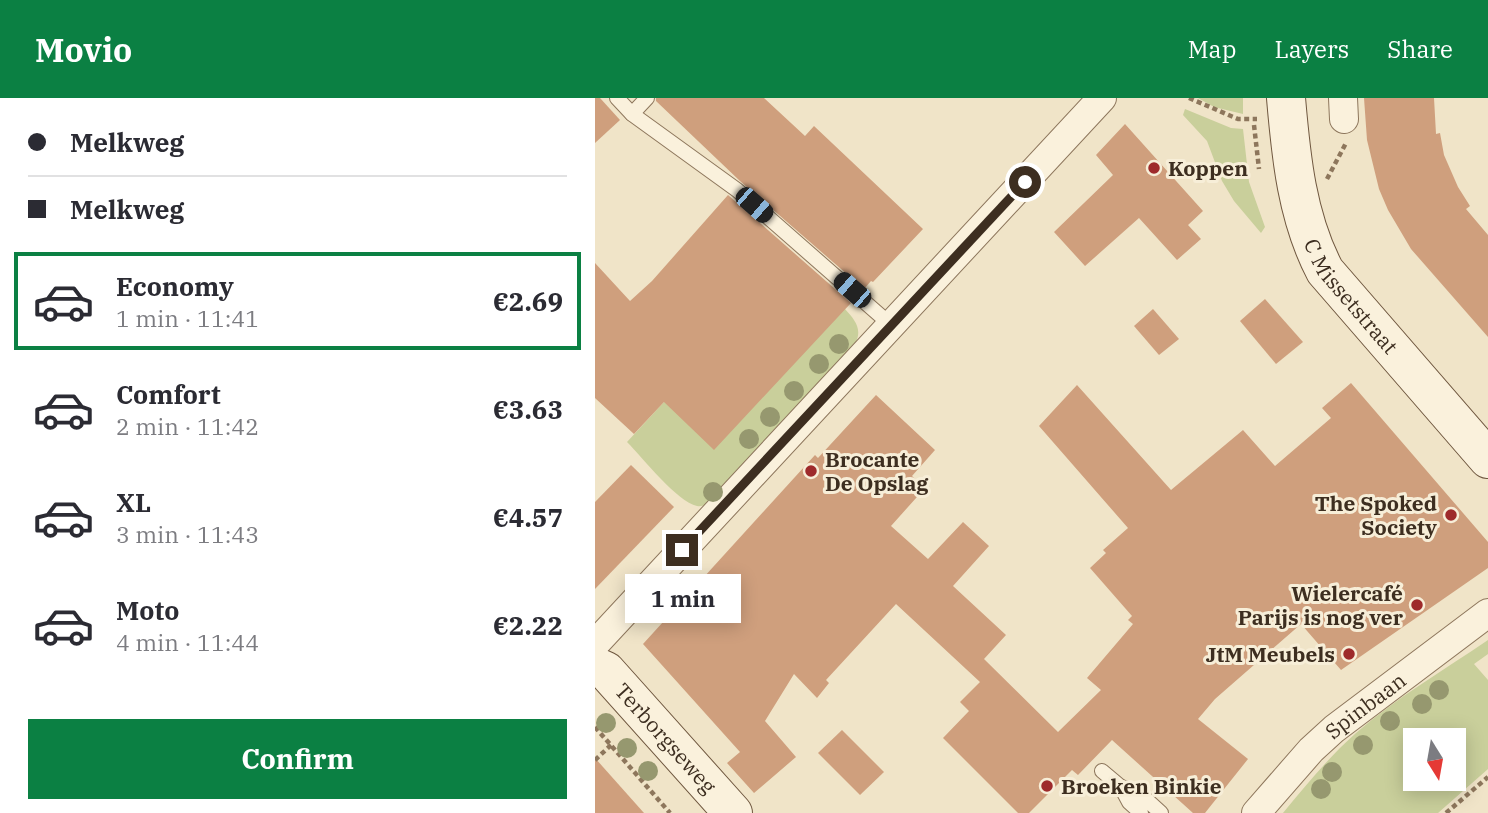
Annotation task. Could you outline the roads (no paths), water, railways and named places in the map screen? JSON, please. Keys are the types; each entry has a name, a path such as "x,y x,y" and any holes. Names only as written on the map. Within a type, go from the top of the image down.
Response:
{"street":[{"path":"595,644 1102,98"},
{"name":"C Missetstraat","path":"1286,98 1291,156 1301,209 1312,246 1325,271 1488,459"},
{"name":"Spinbaan","path":"1256,813 1311,750 1334,729 1488,613"},
{"name":"Terborgseweg","path":"595,666 606,671 733,813"},
{"name":"Terborgseweg","path":"595,693 700,813"}],"lane":[{"path":"617,98 632,114 737,190 891,325"},
{"path":"632,114 647,98"},
{"path":"1102,771 1121,787 1129,802 1141,813"},
{"path":"1121,787 1138,792 1161,813"}],"place":[{"name":"Koppen","path":"1154,168"},
{"name":"Brocante De Opslag","path":"811,471"},
{"name":"The Spoked Society","path":"1451,515"},
{"name":"Wielercafé Parijs is nog ver","path":"1417,605"},
{"name":"JtM Meubels","path":"1349,654"},
{"name":"Broeken Binkie","path":"1047,786"}]}
